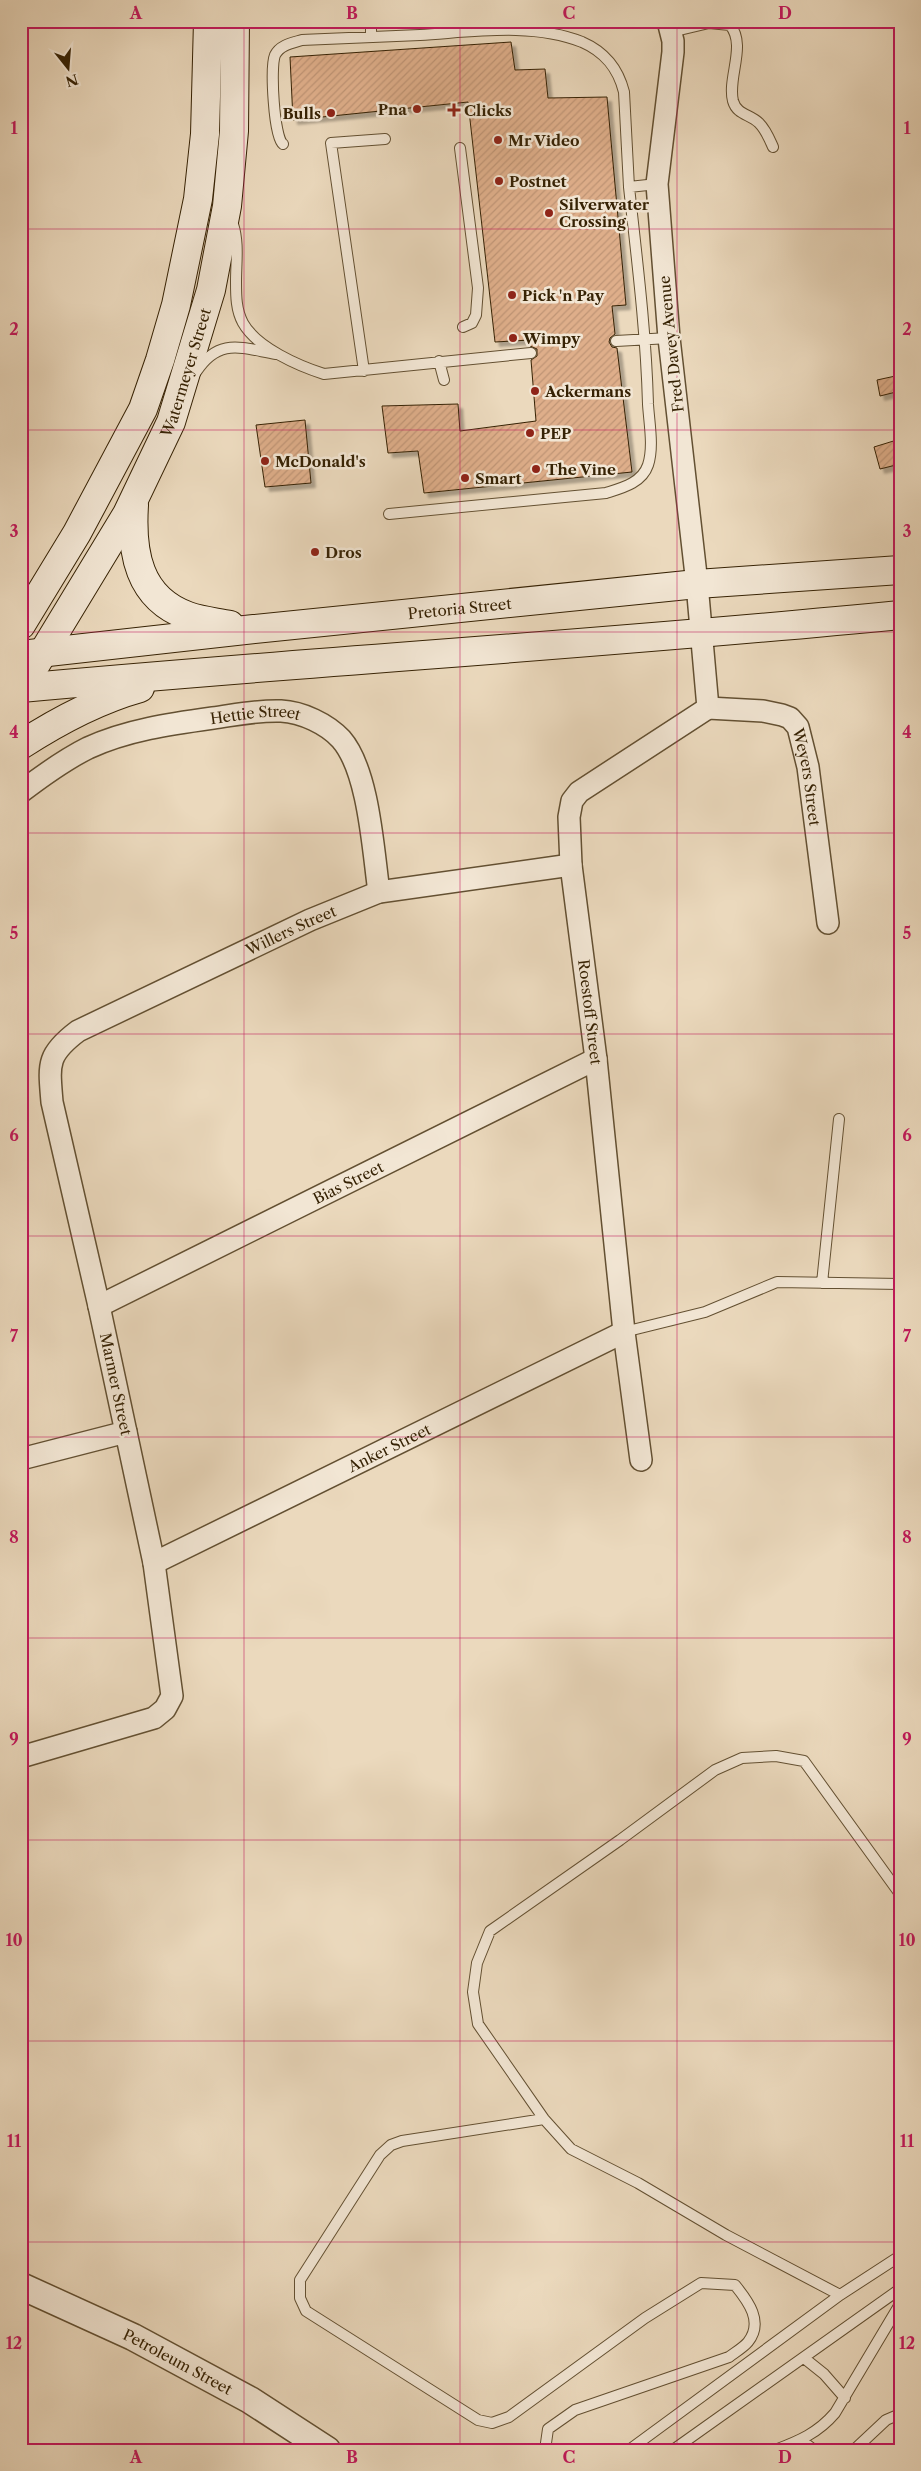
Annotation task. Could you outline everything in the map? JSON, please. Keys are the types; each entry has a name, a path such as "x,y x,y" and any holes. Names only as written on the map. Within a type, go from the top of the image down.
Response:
{"main road":[{"name":"Watermeyer Street","path":"21,624 77,534 143,409 160,360 176,305 198,199 205,134 208,21"},
{"name":"Watermeyer Street","path":"21,688 32,655 100,560 172,422 211,290 226,206 234,131 236,21"},
{"path":"134,496 132,534 136,562 153,592 166,605 186,615 254,629"},
{"name":"Pretoria Street","path":"32,655 254,629 697,584 900,570"},
{"path":"21,688 212,670 702,635 900,615"},
{"path":"21,745 68,716 110,698 212,670"}],"street":[{"name":"Fred Davey Avenue","path":"671,35 657,184 670,338 702,635"},
{"path":"702,635 708,708"},
{"name":"Roestoff Street","path":"641,1460 624,1332 596,1059 571,865 569,817 572,801 579,792 708,708"},
{"name":"Weyers Street","path":"708,708 763,711 782,715 790,718 798,728 808,767 828,923"},
{"name":"Hettie Street","path":"21,792 46,773 88,748 150,727 238,714 282,711 310,718 330,729 342,740 360,771 379,892"},
{"name":"Willers Street","path":"50,1074 53,1056 62,1043 78,1031 310,920 379,892 571,865"},
{"name":"Bias Street","path":"99,1306 596,1059"},
{"name":"Marmer Street","path":"21,1757 154,1718 165,1709 172,1696 154,1563 99,1306 52,1102 50,1074"},
{"name":"Anker Street","path":"154,1563 624,1332"},
{"path":"21,1459 126,1432"},
{"name":"Petroleum Street","path":"21,2286 141,2341 250,2400 327,2450"}],"lane":[{"path":"371,21 371,38"},
{"path":"671,35 709,23 730,25 736,37 733,102 739,112 757,121 764,128 772,147"},
{"path":"284,144 277,135 272,76 274,60 280,48 302,40 371,38 492,30 528,31 581,42 602,54 620,77 624,92 628,187 646,339 650,447 648,465 639,479 627,487 606,493 389,514"},
{"path":"364,371 331,143 385,139"},
{"path":"460,148 478,288 476,315 472,323 463,327"},
{"path":"628,187 657,184"},
{"path":"226,206 235,230 238,309 250,333 279,355"},
{"path":"616,341 670,338"},
{"path":"179,397 211,354 226,348 241,346 279,355 324,374 531,353"},
{"path":"440,362 444,380"},
{"path":"822,1283 839,1119"},
{"path":"624,1332 704,1312 777,1282 900,1284"},
{"path":"840,2295 726,2235 638,2183 571,2149 544,2118 478,2024 473,1992 477,1963 490,1932 620,1840 714,1770 742,1758 776,1756 804,1761 900,1894"},
{"path":"544,2118 402,2141 391,2145 380,2155 300,2280 300,2298 306,2311 478,2420 492,2423 509,2417 645,2318 701,2283 735,2285 751,2306 756,2322 748,2342 729,2357 575,2410 548,2430 546,2450"},
{"path":"629,2450 840,2295 900,2256"},
{"path":"681,2448 900,2289"},
{"path":"775,2450 801,2440 825,2426 845,2398 900,2304"},
{"path":"804,2358 824,2374 845,2398"},
{"path":"854,2450 886,2420 900,2414"},
{"path":"801,2440 814,2450"}],"building":[{"name":"Silverwater Crossing","path":"511,42 515,70 545,69 548,98 607,97 626,305 612,306 615,334 610,338 609,342 612,347 617,348 632,472 424,493 418,451 388,453 382,406 458,404 460,431 536,421 531,360 537,356 537,349 530,346 530,340 495,342 468,102 293,120 290,57"},
{"path":"900,375 900,391 880,396 877,380"},
{"path":"305,420 311,483 265,487 256,425"},
{"path":"900,439 900,464 880,469 874,447"}],"place":[{"name":"Pna","path":"417,109"},
{"name":"Clicks","path":"454,110"},
{"name":"Bulls","path":"331,113"},
{"name":"Mr Video","path":"498,140"},
{"name":"Postnet","path":"499,181"},
{"name":"Silverwater Crossing","path":"549,213"},
{"name":"Pick 'n Pay","path":"512,295"},
{"name":"Wimpy","path":"513,338"},
{"name":"Ackermans","path":"535,391"},
{"name":"PEP","path":"530,433"},
{"name":"McDonald's","path":"265,461"},
{"name":"The Vine","path":"536,469"},
{"name":"Smart","path":"465,478"},
{"name":"Dros","path":"315,552"}]}
